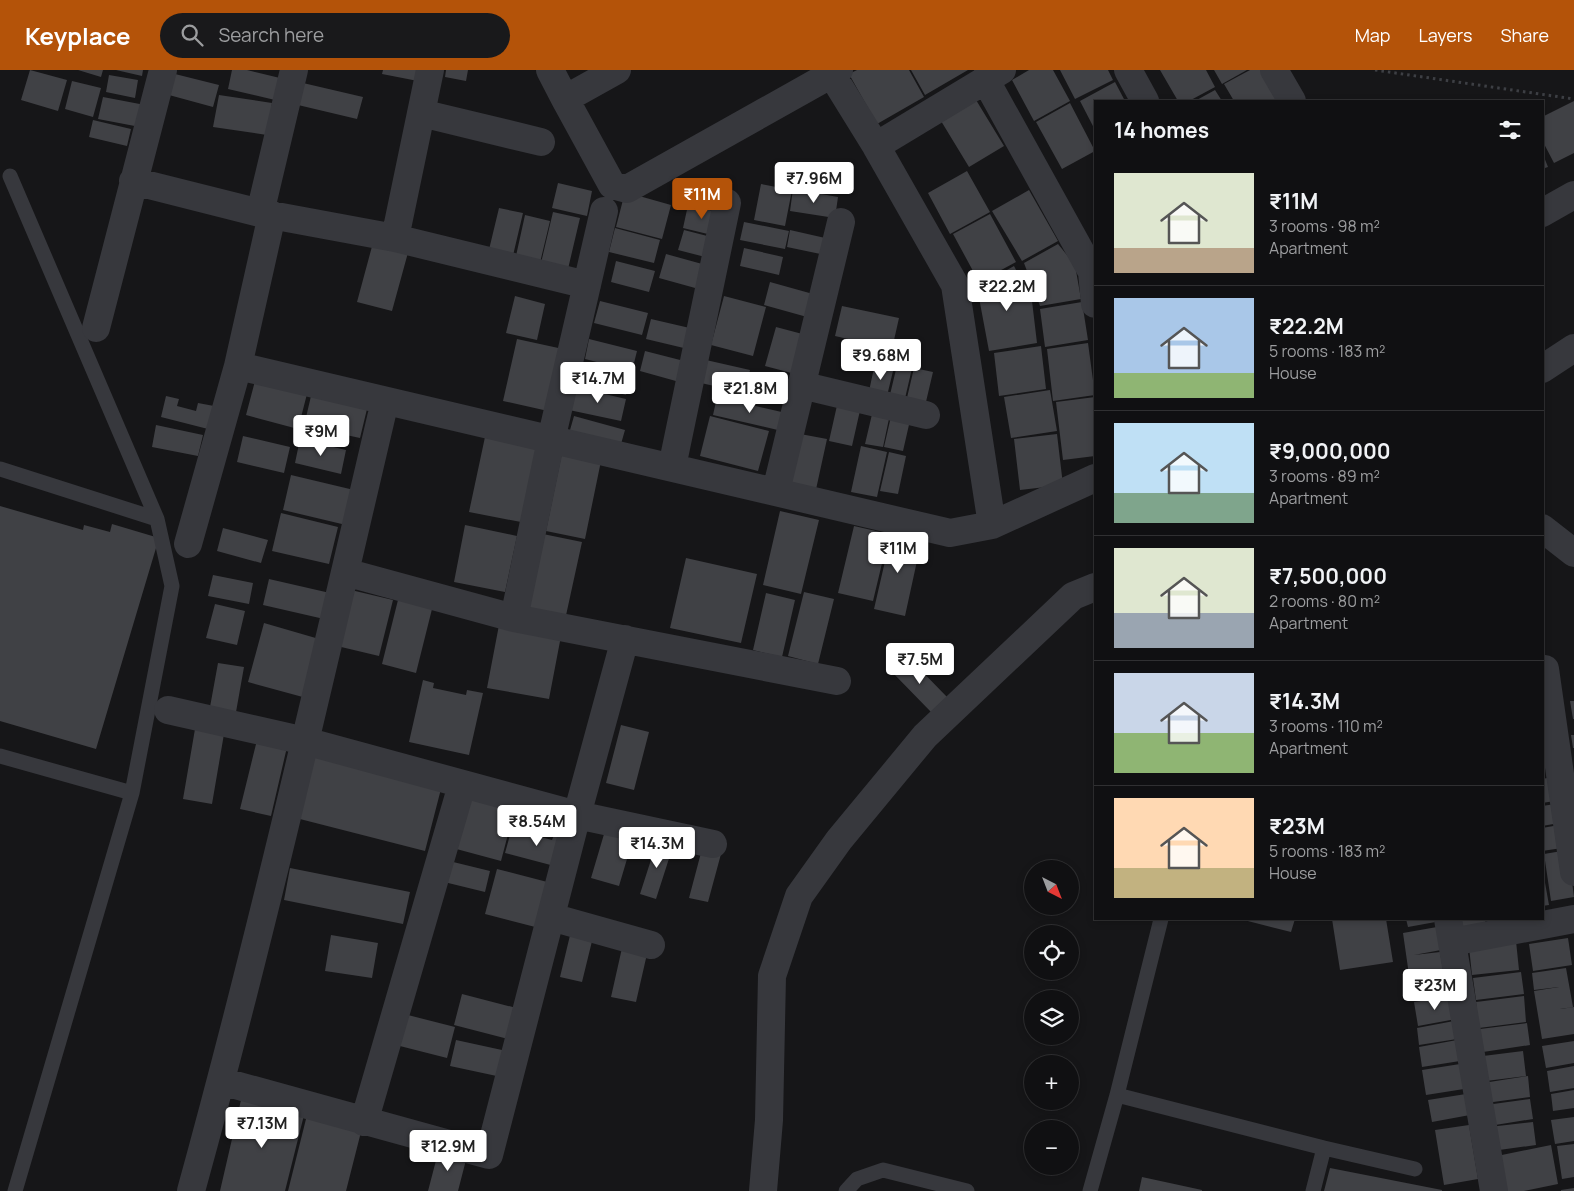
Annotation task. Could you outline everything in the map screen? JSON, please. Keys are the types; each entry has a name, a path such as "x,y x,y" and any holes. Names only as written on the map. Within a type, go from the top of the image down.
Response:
{"street":[{"path":"96,328 163,70"},
{"path":"188,544 238,366 294,70"},
{"path":"395,238 430,70"},
{"path":"550,70 612,185 627,189 833,71 955,285 992,525"},
{"path":"566,99 617,70"},
{"path":"1128,70 1144,100"},
{"path":"1274,70 1291,100"},
{"path":"876,146 994,75 1093,275 1094,290"},
{"path":"421,113 541,142"},
{"path":"133,181 266,214 395,238 587,285"},
{"path":"1544,211 1574,195"},
{"path":"672,467 727,203"},
{"path":"514,618 551,440 604,211"},
{"path":"776,491 841,222"},
{"path":"1544,368 1574,348"},
{"path":"238,366 950,532 992,525 1094,478"},
{"path":"801,385 926,415"},
{"path":"191,1191 221,1081 305,742 385,401"},
{"path":"1544,530 1574,553"},
{"path":"345,572 514,618 837,681"},
{"path":"763,1191 769,1120 772,976 800,896 839,840 925,736 1073,596 1094,588"},
{"path":"221,1081 489,1155 577,815 625,639"},
{"path":"1546,668 1574,872"},
{"path":"168,710 305,742 577,815 712,844"},
{"path":"364,1122 462,785"},
{"path":"551,918 651,945"},
{"path":"1494,1191 1450,930 1574,919"}],"lane":[{"path":"10,176 158,519 172,586 132,793 15,1191"},
{"path":"0,469 158,519"},
{"path":"0,756 132,793"},
{"path":"1090,1191 1117,1096 1161,920"},
{"path":"1117,1096 1415,1169"},
{"path":"1313,1191 1324,1148"},
{"path":"846,1191 857,1179 883,1170 968,1191"}],"path":[{"path":"1375,70 1574,99"}],"building":[{"path":"30,70 67,80 58,111 21,100"},
{"path":"78,70 103,70 101,77"},
{"path":"116,70 143,70 142,76"},
{"path":"232,70 247,70 280,78 275,100 228,89"},
{"path":"383,70 426,70 423,82 382,74"},
{"path":"446,70 468,70 466,81 445,77"},
{"path":"857,70 909,70 924,97 877,124 849,74"},
{"path":"911,70 968,70 925,95"},
{"path":"1029,70 1053,70 1070,101 1034,121 1012,80"},
{"path":"1060,70 1108,70 1113,80 1075,99"},
{"path":"1160,70 1206,70 1215,87 1191,100 1177,100"},
{"path":"1214,70 1247,70 1222,84"},
{"path":"1250,70 1263,70 1279,100 1233,100 1224,84"},
{"path":"175,74 219,85 213,107 169,95"},
{"path":"109,75 138,80 135,98 106,92"},
{"path":"72,81 101,88 93,117 65,109"},
{"path":"1115,82 1124,100 1094,100 1094,128 1080,101"},
{"path":"303,83 363,97 357,119 298,105"},
{"path":"1215,90 1221,100 1197,100"},
{"path":"219,95 272,103 267,135 213,127"},
{"path":"973,95 1004,146 969,167 938,116"},
{"path":"103,97 145,105 140,127 98,119"},
{"path":"1574,101 1574,153 1554,163 1544,144 1544,116"},
{"path":"1070,103 1094,152 1062,169 1036,122"},
{"path":"93,120 131,129 127,146 89,137"},
{"path":"1544,157 1548,167 1544,168"},
{"path":"967,171 990,212 950,234 928,193"},
{"path":"558,183 592,191 587,216 552,208"},
{"path":"761,184 792,190 785,226 754,220"},
{"path":"793,189 838,197 835,218 790,211"},
{"path":"1029,190 1058,241 1022,261 992,211"},
{"path":"625,192 671,205 662,239 616,227"},
{"path":"688,205 722,213 716,236 683,228"},
{"path":"499,208 523,213 511,264 487,258"},
{"path":"553,212 580,218 568,269 541,263"},
{"path":"990,214 1016,262 979,282 953,234"},
{"path":"525,215 550,221 538,271 514,265"},
{"path":"744,222 789,231 785,249 740,240"},
{"path":"615,228 660,240 654,263 609,252"},
{"path":"684,230 715,238 709,258 678,250"},
{"path":"790,230 834,240 830,256 787,247"},
{"path":"374,239 409,249 392,311 357,302"},
{"path":"1058,244 1075,265 1081,299 1040,306 1024,263"},
{"path":"744,248 783,257 779,275 740,266"},
{"path":"666,254 713,267 706,291 659,278"},
{"path":"616,261 655,271 649,292 611,282"},
{"path":"1014,266 1032,301 1037,343 989,351 977,287"},
{"path":"770,282 813,294 807,317 764,305"},
{"path":"515,296 545,304 537,340 506,333"},
{"path":"724,296 766,307 753,356 711,345"},
{"path":"600,301 648,313 642,335 594,323"},
{"path":"1082,302 1088,340 1045,347 1040,309"},
{"path":"842,306 899,318 892,349 835,336"},
{"path":"651,319 694,329 688,349 646,339"},
{"path":"776,327 810,336 799,375 765,366"},
{"path":"517,339 563,349 548,411 503,401"},
{"path":"589,339 637,351 632,371 585,359"},
{"path":"1088,343 1094,395 1053,401 1047,349"},
{"path":"1041,346 1046,389 999,396 994,353"},
{"path":"645,351 688,362 683,383 640,371"},
{"path":"706,360 750,370 745,393 701,383"},
{"path":"898,361 913,364 903,407 888,403"},
{"path":"583,363 631,376 626,395 577,382"},
{"path":"875,363 894,367 886,400 868,396"},
{"path":"914,368 933,372 925,406 906,402"},
{"path":"255,381 307,394 298,429 246,415"},
{"path":"575,387 626,399 621,421 569,410"},
{"path":"1050,390 1057,431 1011,438 1004,397"},
{"path":"166,396 179,399 177,406 196,411 198,403 214,406 208,429 161,417"},
{"path":"311,396 367,409 360,438 304,426"},
{"path":"717,397 786,413 782,431 713,415"},
{"path":"1094,397 1094,456 1063,460 1056,402"},
{"path":"838,401 861,406 852,446 829,441"},
{"path":"873,410 890,414 883,447 865,444"},
{"path":"892,412 911,416 903,451 884,447"},
{"path":"574,416 625,430 619,451 568,437"},
{"path":"710,416 769,431 758,471 700,456"},
{"path":"156,425 203,435 198,456 152,447"},
{"path":"795,433 827,439 815,494 783,487"},
{"path":"1057,434 1063,485 1020,490 1014,439"},
{"path":"243,436 290,447 284,473 237,462"},
{"path":"485,437 537,447 521,522 469,512"},
{"path":"300,439 346,450 341,474 295,463"},
{"path":"861,446 887,452 877,497 851,492"},
{"path":"889,452 906,456 898,494 880,491"},
{"path":"562,453 601,461 585,539 546,531"},
{"path":"291,475 354,490 346,525 283,510"},
{"path":"0,506 83,530 84,525 110,532 112,524 159,538 96,749 0,721"},
{"path":"780,511 819,520 801,594 763,585"},
{"path":"281,513 338,527 329,564 272,551"},
{"path":"465,525 517,536 505,592 454,582"},
{"path":"854,526 889,534 873,601 838,593"},
{"path":"223,528 268,540 261,563 217,551"},
{"path":"892,531 922,538 905,616 874,609"},
{"path":"543,534 582,542 565,620 527,612"},
{"path":"686,558 757,574 741,643 670,628"},
{"path":"213,575 253,583 249,604 208,596"},
{"path":"269,579 330,593 324,619 263,605"},
{"path":"351,590 393,600 379,656 337,646"},
{"path":"804,592 834,599 818,664 788,656"},
{"path":"766,593 795,600 782,657 753,650"},
{"path":"398,600 432,609 416,673 382,664"},
{"path":"215,604 245,611 237,645 206,638"},
{"path":"264,623 326,641 310,699 248,682"},
{"path":"499,625 561,636 549,699 487,688"},
{"path":"909,658 947,697 931,712 893,673"},
{"path":"218,663 244,667 236,712 210,707"},
{"path":"423,680 434,683 433,688 466,695 467,690 483,693 469,755 409,742"},
{"path":"1570,701 1574,701 1574,719 1573,719"},
{"path":"621,725 649,732 634,790 606,783"},
{"path":"195,729 224,734 212,804 183,799"},
{"path":"1571,735 1574,735 1574,748 1573,748"},
{"path":"257,740 287,747 271,816 240,809"},
{"path":"314,752 442,785 425,851 296,818"},
{"path":"1558,776 1561,800 1544,803 1544,779"},
{"path":"463,797 514,811 501,861 449,847"},
{"path":"1562,803 1565,822 1544,826 1544,806"},
{"path":"513,824 539,831 537,836 552,840 554,835 570,839 562,868 505,853"},
{"path":"607,824 635,832 619,886 591,878"},
{"path":"1565,824 1569,847 1544,851 1544,828"},
{"path":"658,838 674,843 656,899 640,894"},
{"path":"702,849 721,854 708,902 689,898"},
{"path":"1568,850 1574,897 1551,901 1544,854"},
{"path":"445,860 490,871 485,892 440,881"},
{"path":"290,868 410,892 403,924 284,900"},
{"path":"497,869 555,884 543,929 485,914"},
{"path":"1544,877 1549,905 1544,906"},
{"path":"1244,920 1295,920 1291,932"},
{"path":"1332,920 1386,920 1393,962 1340,970"},
{"path":"1406,920 1441,920 1441,921 1408,927"},
{"path":"1459,920 1485,920 1486,925 1460,929"},
{"path":"572,927 594,933 582,982 560,977"},
{"path":"1437,927 1441,950 1414,955 1440,952 1444,976 1410,982 1403,933"},
{"path":"331,935 378,943 372,978 325,971"},
{"path":"1568,938 1572,965 1533,971 1529,944"},
{"path":"1516,941 1519,970 1472,975 1469,947"},
{"path":"622,948 647,954 636,1002 611,997"},
{"path":"1566,968 1573,1007 1560,1009 1574,1007 1574,1034 1542,1039 1534,991 1559,987 1534,990 1532,973"},
{"path":"1521,972 1524,994 1476,1000 1473,978"},
{"path":"462,994 524,1010 516,1041 454,1025"},
{"path":"1452,996 1456,1019 1418,1026 1414,1002"},
{"path":"1524,996 1526,1022 1479,1028 1476,1002"},
{"path":"400,1013 455,1027 447,1058 392,1044"},
{"path":"1454,1021 1457,1039 1419,1045 1417,1028"},
{"path":"1527,1023 1530,1045 1483,1052 1480,1029"},
{"path":"456,1040 511,1052 506,1078 450,1066"},
{"path":"1457,1040 1460,1061 1422,1067 1419,1047"},
{"path":"1574,1041 1574,1063 1546,1068 1542,1046"},
{"path":"1523,1051 1526,1076 1486,1081 1483,1056"},
{"path":"1460,1064 1464,1089 1426,1095 1422,1070"},
{"path":"1574,1066 1574,1088 1550,1092 1547,1071"},
{"path":"1528,1076 1530,1097 1486,1103 1483,1083"},
{"path":"1574,1090 1574,1108 1553,1111 1551,1094"},
{"path":"1466,1094 1470,1115 1432,1122 1428,1100"},
{"path":"1530,1099 1533,1119 1489,1126 1486,1105"},
{"path":"241,1100 304,1115 285,1191 220,1191"},
{"path":"307,1115 362,1128 346,1191 288,1191"},
{"path":"1574,1117 1574,1141 1555,1144 1551,1120"},
{"path":"1533,1122 1536,1145 1492,1151 1489,1127"},
{"path":"1469,1125 1478,1179 1444,1185 1435,1130"},
{"path":"1574,1144 1574,1177 1562,1179 1557,1146"},
{"path":"1551,1145 1558,1184 1524,1191 1499,1191 1492,1157"},
{"path":"439,1149 467,1156 458,1191 428,1191"},
{"path":"1330,1168 1442,1190 1442,1191 1324,1191"},
{"path":"1142,1177 1202,1190 1202,1191 1139,1191"},
{"path":"1574,1188 1574,1191 1561,1191 1561,1190"}]}
